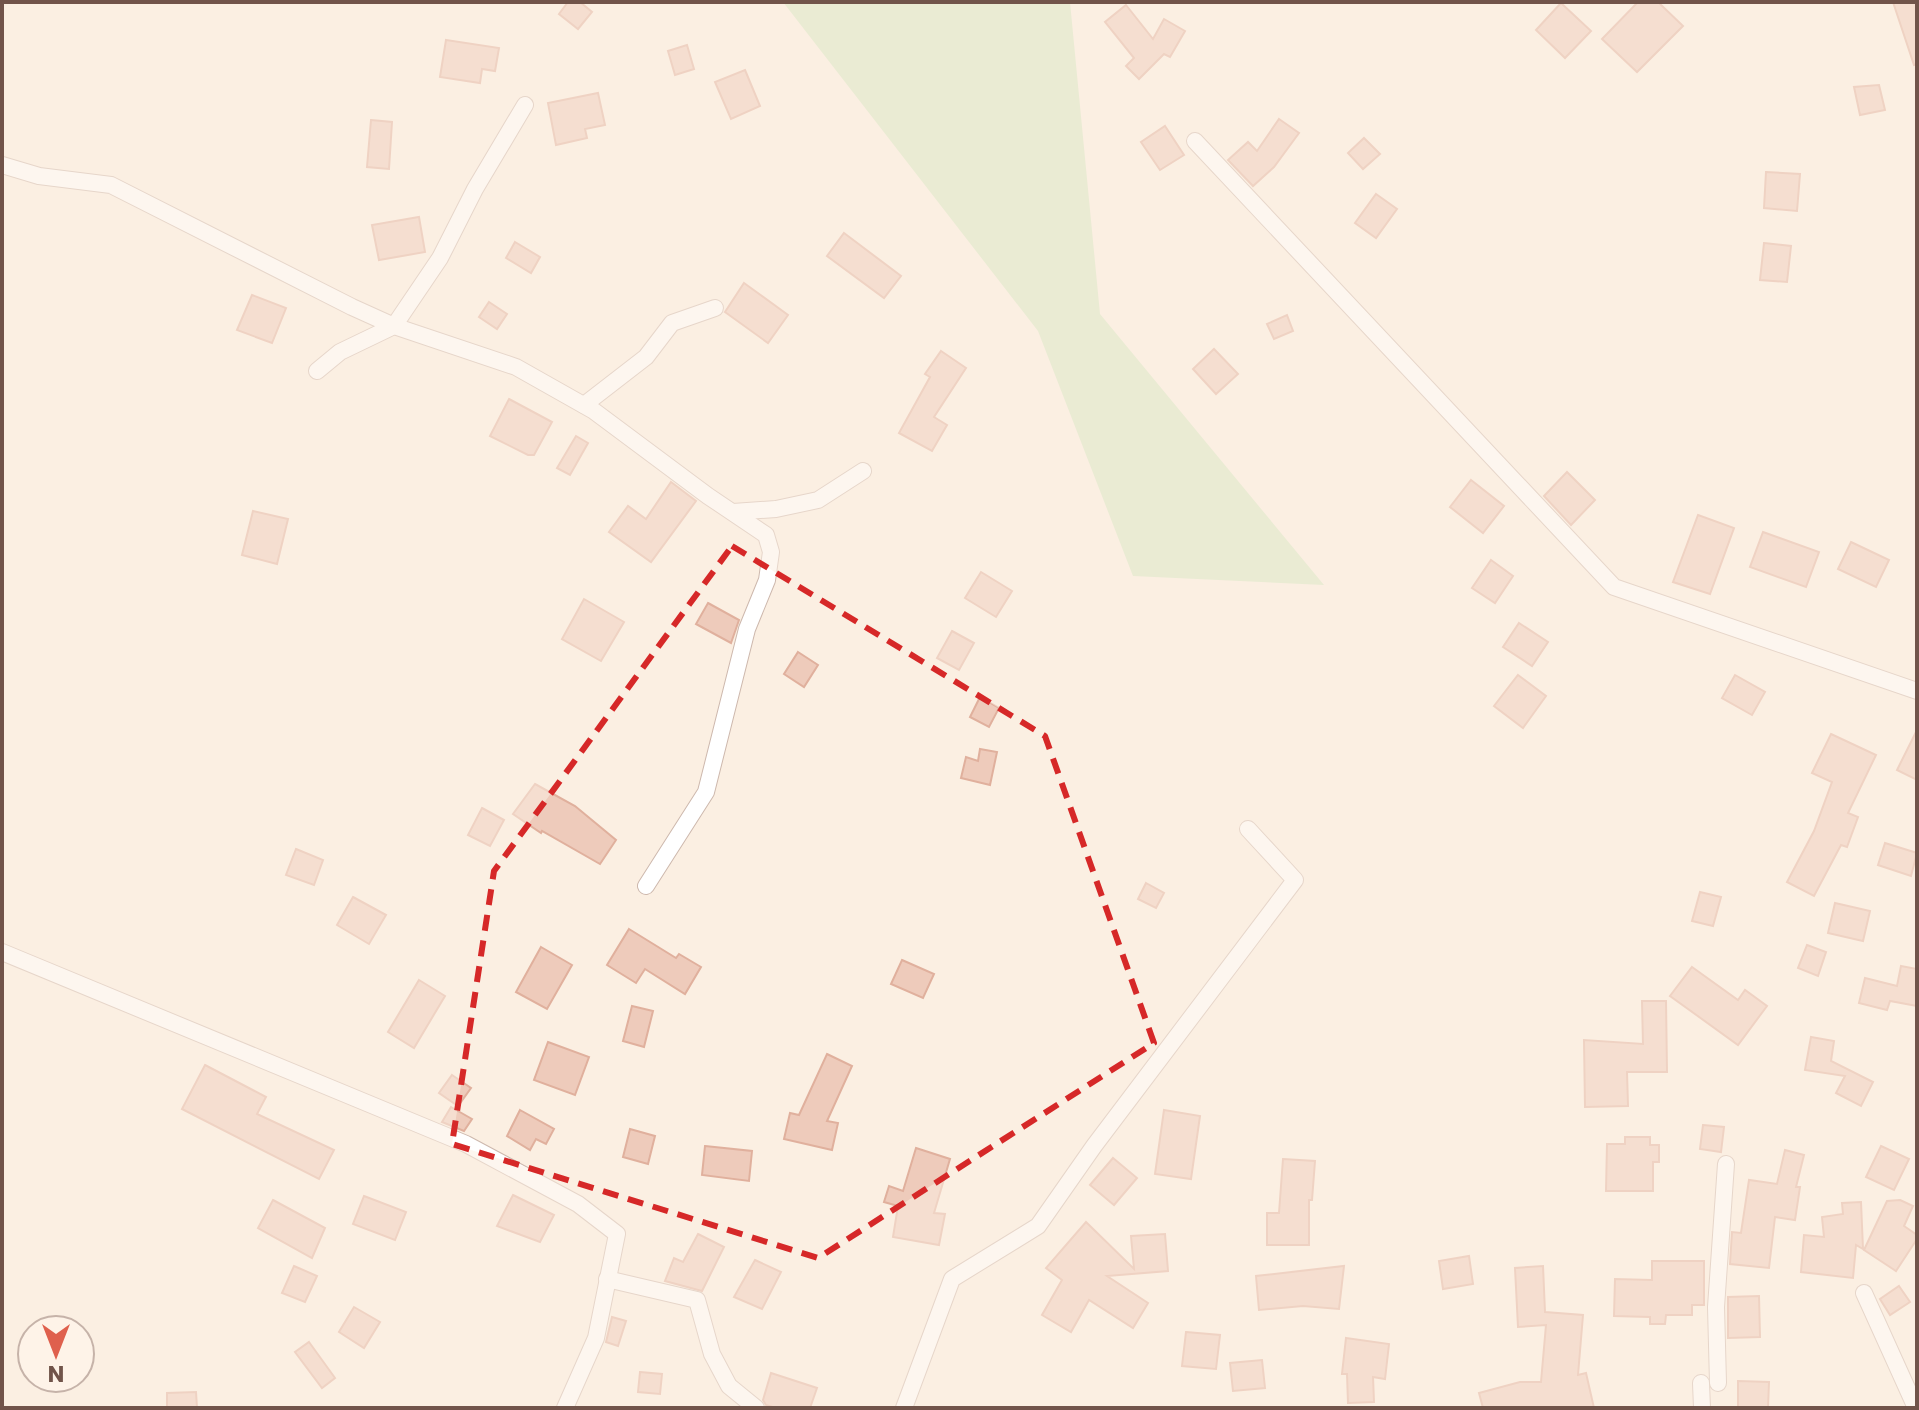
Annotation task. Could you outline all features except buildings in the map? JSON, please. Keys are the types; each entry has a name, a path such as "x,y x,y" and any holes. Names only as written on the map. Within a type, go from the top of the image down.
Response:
{"street":[{"path":"317,371 340,352 394,326 440,258 475,189 525,105"},
{"path":"1195,141 1614,587 1917,691"},
{"path":"2,165 39,176 111,185 394,326 516,367 584,405 766,535 771,552 767,580 747,629 706,792 646,886"},
{"path":"584,405 646,357 672,323 715,308"},
{"path":"733,512 776,509 818,500 863,471"},
{"path":"904,1408 952,1279 1038,1226 1094,1146 1295,880 1248,829"},
{"path":"2,952 466,1144 578,1204 617,1234 596,1338 565,1408"},
{"path":"1702,1408 1710,1383 1726,1164"},
{"path":"607,1279 697,1300 712,1354 729,1386 756,1408"},
{"path":"1864,1293 1916,1408"}],"highlighted area":[{"path":"732,546 1045,736 1154,1043 818,1258 452,1144 494,871"}],"green space":[{"path":"783,2 1070,2 1100,314 1324,585 1133,576 1038,331"}]}
